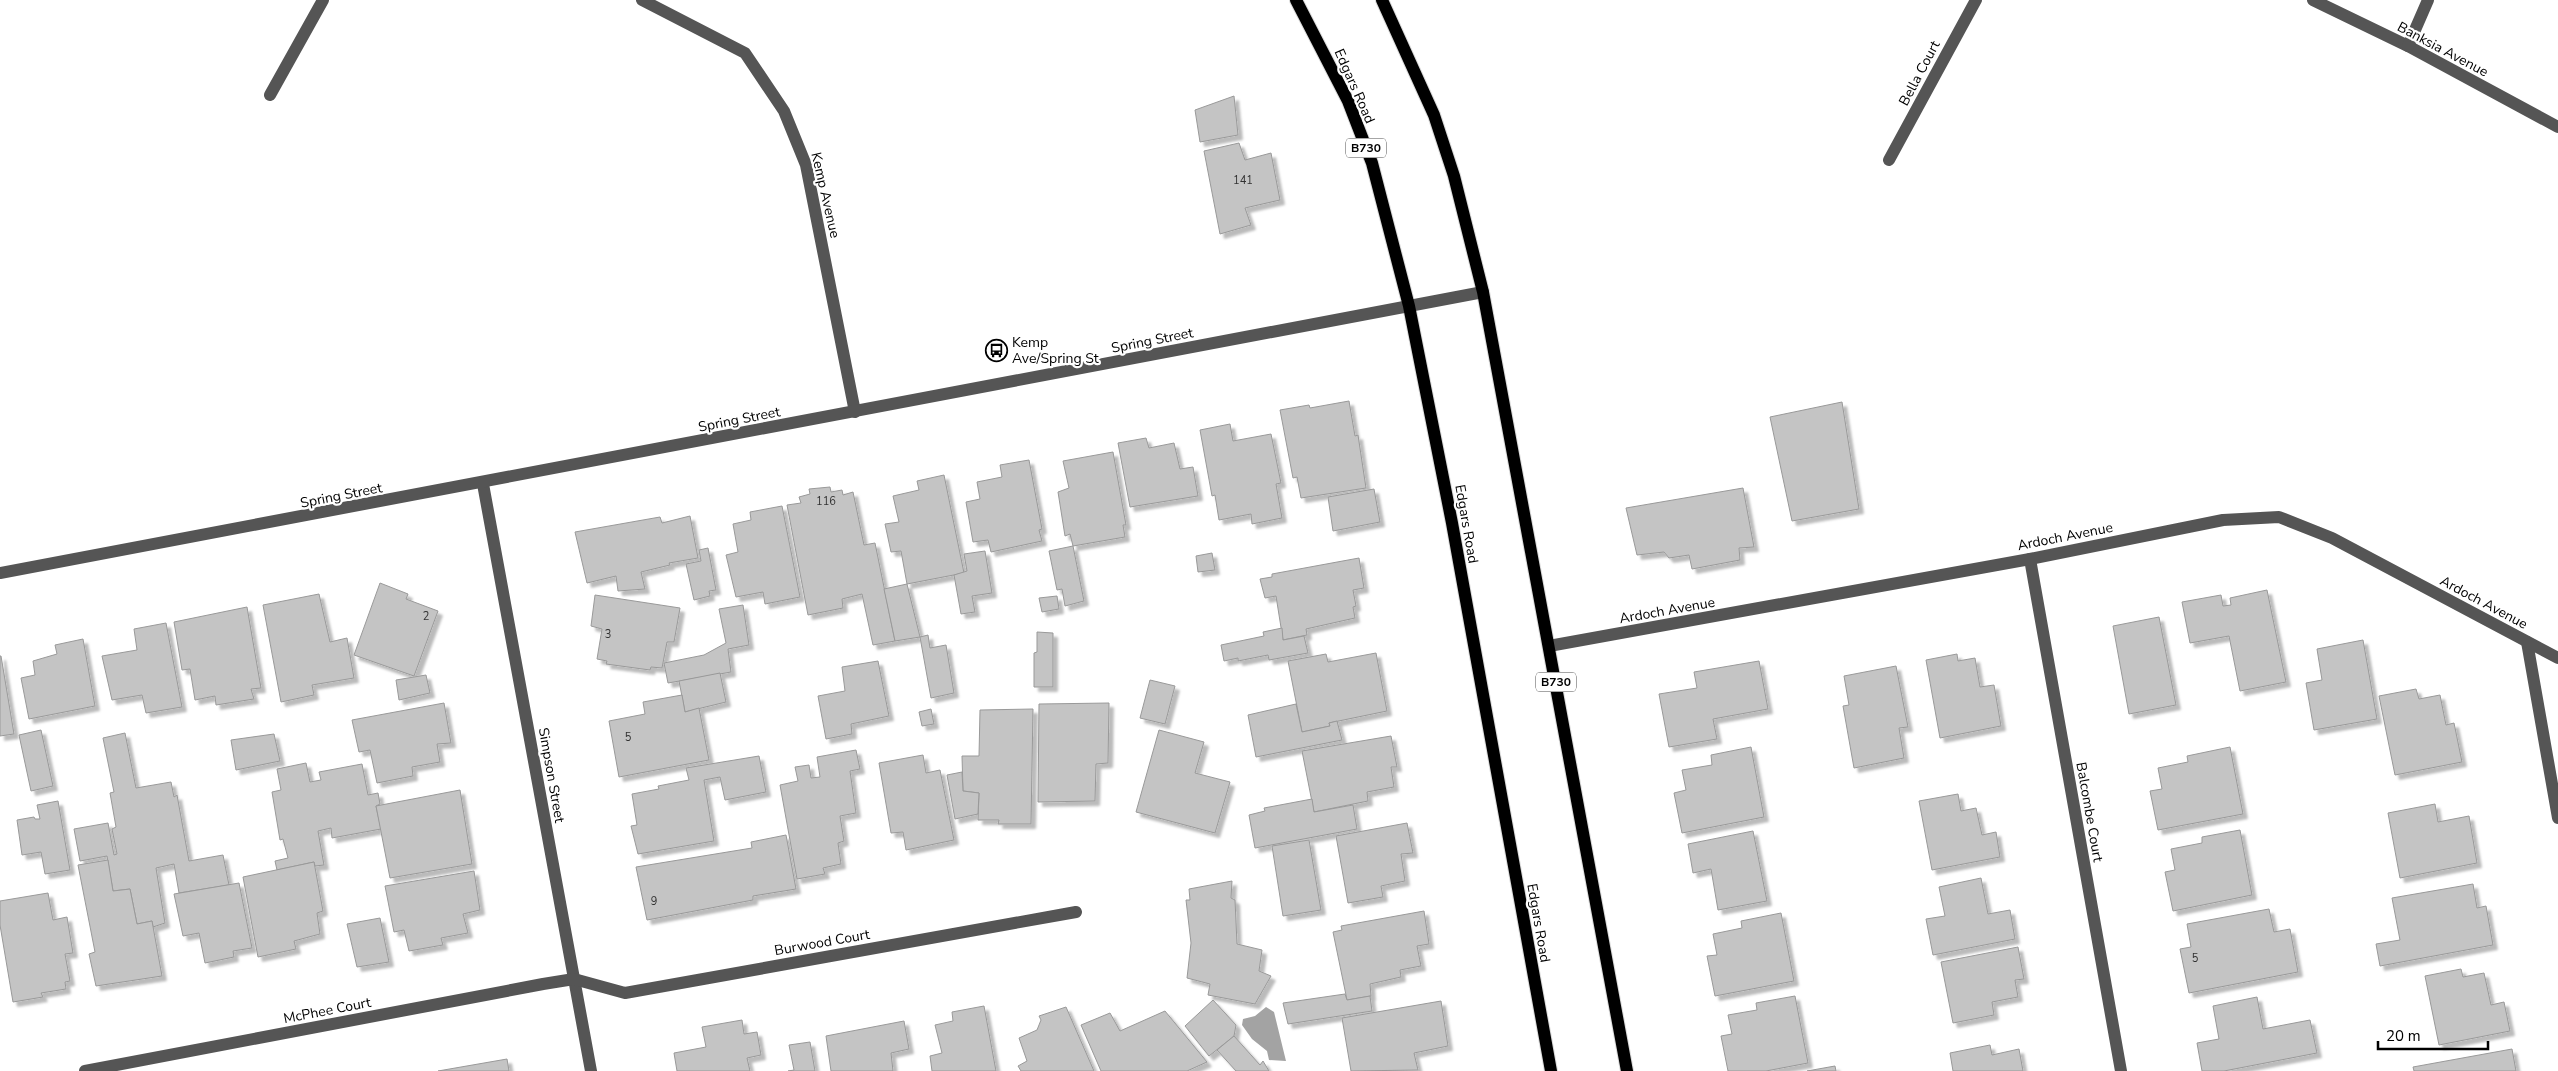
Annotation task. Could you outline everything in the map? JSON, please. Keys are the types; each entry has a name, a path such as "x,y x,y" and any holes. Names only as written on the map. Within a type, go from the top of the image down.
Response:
{"main road":[{"name":"Edgars Road","path":"1296,0 1348,101 1372,163 1409,306 1452,523 1551,1071"},
{"name":"B730","path":"1382,0 1434,115 1454,176 1483,292 1627,1071"}],"street":[{"path":"270,95 323,0"},
{"name":"Kemp Avenue","path":"642,0 745,53 784,110 806,165 855,412"},
{"name":"Bella Court","path":"1889,160 1976,0"},
{"name":"Banksia Avenue","path":"2313,0 2408,46 2558,127"},
{"path":"2408,46 2428,0"},
{"name":"Spring Street","path":"0,573 483,484 1483,292"},
{"name":"Simpson Street","path":"483,484 591,1071"},
{"name":"Ardoch Avenue","path":"1549,646 2030,559 2223,520 2279,517 2332,538 2558,658"},
{"name":"Balcombe Court","path":"2030,559 2121,1071"},
{"path":"2527,642 2558,818"},
{"name":"Burwood Court","path":"574,979 625,993 1076,912"},
{"name":"McPhee Court","path":"85,1071 574,979"}],"shaded area":[{"path":"1266,1007 1274,1012 1286,1061 1269,1060 1267,1051 1252,1039 1242,1025 1243,1019 1255,1016"}],"building":[{"path":"1234,96 1238,135 1200,142 1195,110"},
{"path":"1239,143 1245,160 1271,153 1280,200 1245,208 1251,225 1220,234 1204,151"},
{"path":"1349,401 1355,436 1358,435 1366,488 1301,498 1297,477 1293,478 1280,410 1309,405 1310,408"},
{"path":"1842,402 1859,509 1792,521 1770,417"},
{"path":"1230,424 1233,441 1271,434 1281,483 1276,484 1282,518 1252,524 1251,514 1219,520 1215,495 1212,496 1200,430"},
{"path":"1146,438 1149,448 1174,443 1180,469 1193,467 1198,496 1130,507 1118,443"},
{"path":"1113,452 1126,525 1123,525 1125,537 1073,546 1070,534 1065,536 1058,492 1069,488 1063,461"},
{"path":"1029,460 1042,529 1039,530 1042,541 991,552 988,540 973,542 966,502 980,499 977,482 1002,477 1000,465"},
{"path":"944,475 964,573 907,584 901,551 891,552 885,524 899,522 893,496 919,490 917,481"},
{"path":"830,487 831,492 842,490 843,495 853,492 864,545 875,543 895,641 873,645 862,594 842,599 843,608 808,615 787,505 801,503 799,497 810,494 809,489"},
{"path":"1743,488 1754,547 1739,548 1740,560 1692,569 1689,555 1669,558 1664,552 1637,555 1626,508"},
{"path":"1374,489 1380,522 1333,531 1328,497"},
{"path":"782,506 800,597 765,604 763,592 736,597 726,555 738,552 733,524 751,520 750,512"},
{"path":"690,516 698,558 669,563 670,565 641,572 645,589 618,591 616,576 587,583 575,532 660,517 662,523"},
{"path":"1073,546 1084,601 1065,606 1062,589 1057,590 1049,551"},
{"path":"708,548 716,590 709,591 710,596 694,600 686,564 701,561 699,550"},
{"path":"985,551 992,593 972,596 975,612 961,614 954,575 967,571 964,554"},
{"path":"1212,553 1215,570 1198,572 1196,556"},
{"path":"1359,558 1364,588 1353,590 1356,606 1353,607 1355,618 1306,629 1307,635 1283,640 1276,596 1265,598 1260,579 1272,577 1272,574"},
{"path":"380,583 408,594 406,599 438,611 414,676 354,655"},
{"path":"907,584 920,637 895,641 884,589"},
{"path":"2267,590 2286,682 2240,691 2229,636 2190,643 2182,602 2221,595 2223,606 2231,605 2230,598"},
{"path":"319,594 330,642 347,638 354,678 312,685 314,695 281,702 263,605"},
{"path":"595,595 680,608 674,642 667,642 662,668 651,667 650,670 606,664 607,661 597,659 602,629 591,626"},
{"path":"1057,596 1059,609 1042,612 1039,598"},
{"path":"743,605 749,645 728,649 731,672 668,683 664,663 704,655 726,643 719,609"},
{"path":"247,607 261,688 251,689 254,699 216,705 215,696 195,700 190,669 182,670 174,622"},
{"path":"2159,617 2176,705 2129,714 2113,626"},
{"path":"166,623 182,707 146,713 142,695 112,700 102,656 137,650 134,629"},
{"path":"1282,628 1283,640 1304,636 1308,653 1269,660 1268,655 1238,661 1238,658 1224,661 1221,645 1264,636 1263,632"},
{"path":"1037,632 1053,633 1053,687 1034,687 1034,653 1037,652"},
{"path":"928,635 930,648 946,645 954,693 931,698 920,637"},
{"path":"83,639 95,706 29,719 21,678 35,675 33,661 57,654 55,645"},
{"path":"2363,640 2377,719 2314,730 2306,683 2322,680 2317,649"},
{"path":"1376,653 1387,711 1329,723 1330,726 1302,732 1288,661 1326,654 1328,662"},
{"path":"1957,654 1958,661 1975,658 1980,687 1994,685 2001,726 1940,738 1926,660"},
{"path":"0,656 14,734 0,736"},
{"path":"878,661 889,716 851,724 852,734 826,739 818,696 845,691 842,667"},
{"path":"1759,661 1768,709 1713,719 1717,739 1669,747 1659,694 1697,688 1694,672"},
{"path":"1896,666 1908,727 1899,728 1904,758 1854,768 1843,706 1849,705 1844,676"},
{"path":"720,673 726,702 685,712 679,681"},
{"path":"426,675 430,693 399,700 396,680"},
{"path":"1150,680 1175,686 1165,724 1140,718"},
{"path":"2416,689 2419,699 2440,695 2446,725 2454,723 2462,762 2395,775 2379,696"},
{"path":"682,695 685,712 699,708 709,760 619,777 609,721 645,714 643,702"},
{"path":"444,703 451,743 437,744 440,762 412,767 413,776 377,783 370,750 359,752 352,720"},
{"path":"1109,703 1108,763 1096,764 1095,801 1038,802 1039,704"},
{"path":"1296,704 1302,732 1330,726 1329,723 1337,721 1342,740 1256,757 1248,715"},
{"path":"931,709 934,724 922,726 919,712"},
{"path":"1033,709 1031,824 998,824 999,820 978,820 979,793 963,791 962,756 979,756 980,710"},
{"path":"41,730 53,786 31,791 19,735"},
{"path":"1159,730 1204,742 1195,773 1230,782 1215,833 1136,812"},
{"path":"125,733 136,788 171,782 174,797 177,795 189,861 223,855 229,885 179,893 174,864 156,868 165,923 153,927 152,921 137,924 130,889 113,891 107,856 80,861 74,829 108,823 114,855 117,854 112,829 116,827 110,793 114,792 103,738"},
{"path":"274,734 280,761 236,770 231,740"},
{"path":"1391,736 1397,767 1391,767 1394,787 1367,792 1368,801 1314,812 1302,751"},
{"path":"1751,747 1764,817 1682,833 1674,793 1686,790 1682,770 1712,765 1711,755"},
{"path":"2230,747 2243,814 2158,830 2150,791 2162,789 2158,768 2188,762 2187,756"},
{"path":"856,750 860,769 850,771 856,813 840,816 844,841 838,843 841,864 823,868 825,874 797,879 780,785 798,781 795,767 809,765 811,778 820,777 817,757"},
{"path":"923,755 926,773 940,770 954,840 906,850 903,832 891,833 879,763"},
{"path":"759,756 766,792 725,800 720,777 704,780 714,841 638,854 631,826 637,825 632,794 659,789 658,786 689,780 686,768"},
{"path":"306,763 310,782 321,780 319,772 362,764 368,795 378,793 380,804 376,806 381,829 332,838 331,828 318,831 324,865 315,866 314,862 277,870 275,861 288,858 283,839 280,840 272,792 281,790 277,769"},
{"path":"962,772 963,791 979,793 978,814 955,819 947,775"},
{"path":"460,790 472,864 390,878 376,806"},
{"path":"1958,794 1961,811 1976,808 1982,835 1996,832 2000,857 1932,870 1919,801"},
{"path":"1312,799 1314,812 1353,805 1357,829 1255,848 1249,815 1265,811 1264,808"},
{"path":"58,801 70,870 45,874 41,852 22,855 17,820 34,817 35,819 40,819 37,805"},
{"path":"2435,804 2438,822 2469,816 2477,863 2400,878 2388,813"},
{"path":"1407,823 1413,853 1401,854 1405,881 1381,886 1383,897 1348,903 1336,836"},
{"path":"2240,830 2252,895 2173,911 2165,872 2175,870 2171,849 2202,843 2202,837"},
{"path":"1753,831 1767,901 1718,910 1711,869 1693,873 1688,844"},
{"path":"786,835 796,889 753,896 753,900 647,920 636,867 752,848 751,842"},
{"path":"1309,840 1321,910 1283,916 1272,846"},
{"path":"108,860 113,891 130,889 137,924 152,921 162,976 96,986 89,954 95,952 78,865"},
{"path":"314,862 323,911 317,913 320,934 294,941 296,949 258,957 243,877"},
{"path":"474,871 480,910 463,914 468,933 441,938 443,945 409,951 404,930 394,932 385,886"},
{"path":"1981,878 1988,914 2010,910 2015,939 1933,955 1926,919 1945,916 1939,887"},
{"path":"1232,881 1231,898 1235,900 1237,944 1262,950 1259,971 1271,976 1255,1004 1208,995 1210,984 1187,978 1191,943 1186,900 1190,900 1189,889"},
{"path":"239,883 252,948 233,951 234,957 205,963 199,933 183,936 174,894"},
{"path":"2473,884 2477,908 2486,906 2493,945 2380,966 2376,944 2400,940 2392,898"},
{"path":"48,893 53,920 67,917 73,953 65,954 70,981 65,982 66,989 41,993 43,997 13,1002 0,925 0,901"},
{"path":"2269,909 2274,932 2290,929 2298,972 2189,993 2180,949 2191,947 2187,924"},
{"path":"1424,911 1429,944 1417,946 1421,966 1400,970 1401,977 1370,984 1371,996 1347,1000 1333,932 1342,930 1341,926"},
{"path":"1781,913 1794,981 1715,996 1707,956 1717,955 1713,934 1742,928 1741,921"},
{"path":"380,918 389,962 357,967 347,924"},
{"path":"2018,947 2024,979 2015,980 2018,997 1992,1002 1994,1015 1953,1023 1941,962"},
{"path":"2461,969 2463,977 2484,973 2491,1005 2504,1002 2510,1031 2439,1045 2425,976"},
{"path":"1345,994 1347,1000 1370,996 1372,1011 1288,1024 1283,1003"},
{"path":"1795,996 1808,1063 1766,1071 1728,1071 1721,1036 1732,1034 1728,1015 1757,1010 1756,1003"},
{"path":"2257,997 2263,1029 2310,1020 2317,1053 2224,1071 2202,1071 2197,1043 2219,1039 2213,1006"},
{"path":"1213,1000 1236,1025 1234,1036 1209,1056 1185,1026"},
{"path":"1441,1001 1448,1046 1414,1053 1418,1070 1351,1071 1342,1018"},
{"path":"984,1006 996,1071 932,1071 930,1056 942,1053 935,1025 953,1021 952,1012"},
{"path":"1066,1007 1094,1071 1021,1071 1018,1066 1027,1061 1019,1038 1037,1030 1041,1020 1039,1016"},
{"path":"1165,1011 1207,1062 1187,1071 1101,1071 1081,1025 1110,1013 1120,1031"},
{"path":"742,1020 744,1034 757,1032 761,1055 747,1058 750,1071 677,1071 674,1053 706,1047 702,1027"},
{"path":"904,1021 909,1049 891,1053 893,1071 831,1071 826,1036"},
{"path":"1234,1036 1260,1065 1263,1061 1269,1071 1236,1071 1217,1050"},
{"path":"810,1042 815,1071 788,1071 794,1070 789,1045"},
{"path":"1990,1045 1992,1055 2019,1049 2023,1071 1953,1071 1950,1053"},
{"path":"2512,1049 2516,1071 2414,1071 2413,1067"},
{"path":"507,1059 509,1071 438,1071"},
{"path":"1835,1066 1836,1071 1807,1071"}],"place":[{"name":"Kemp Ave/Spring St","path":"996,350"}]}
